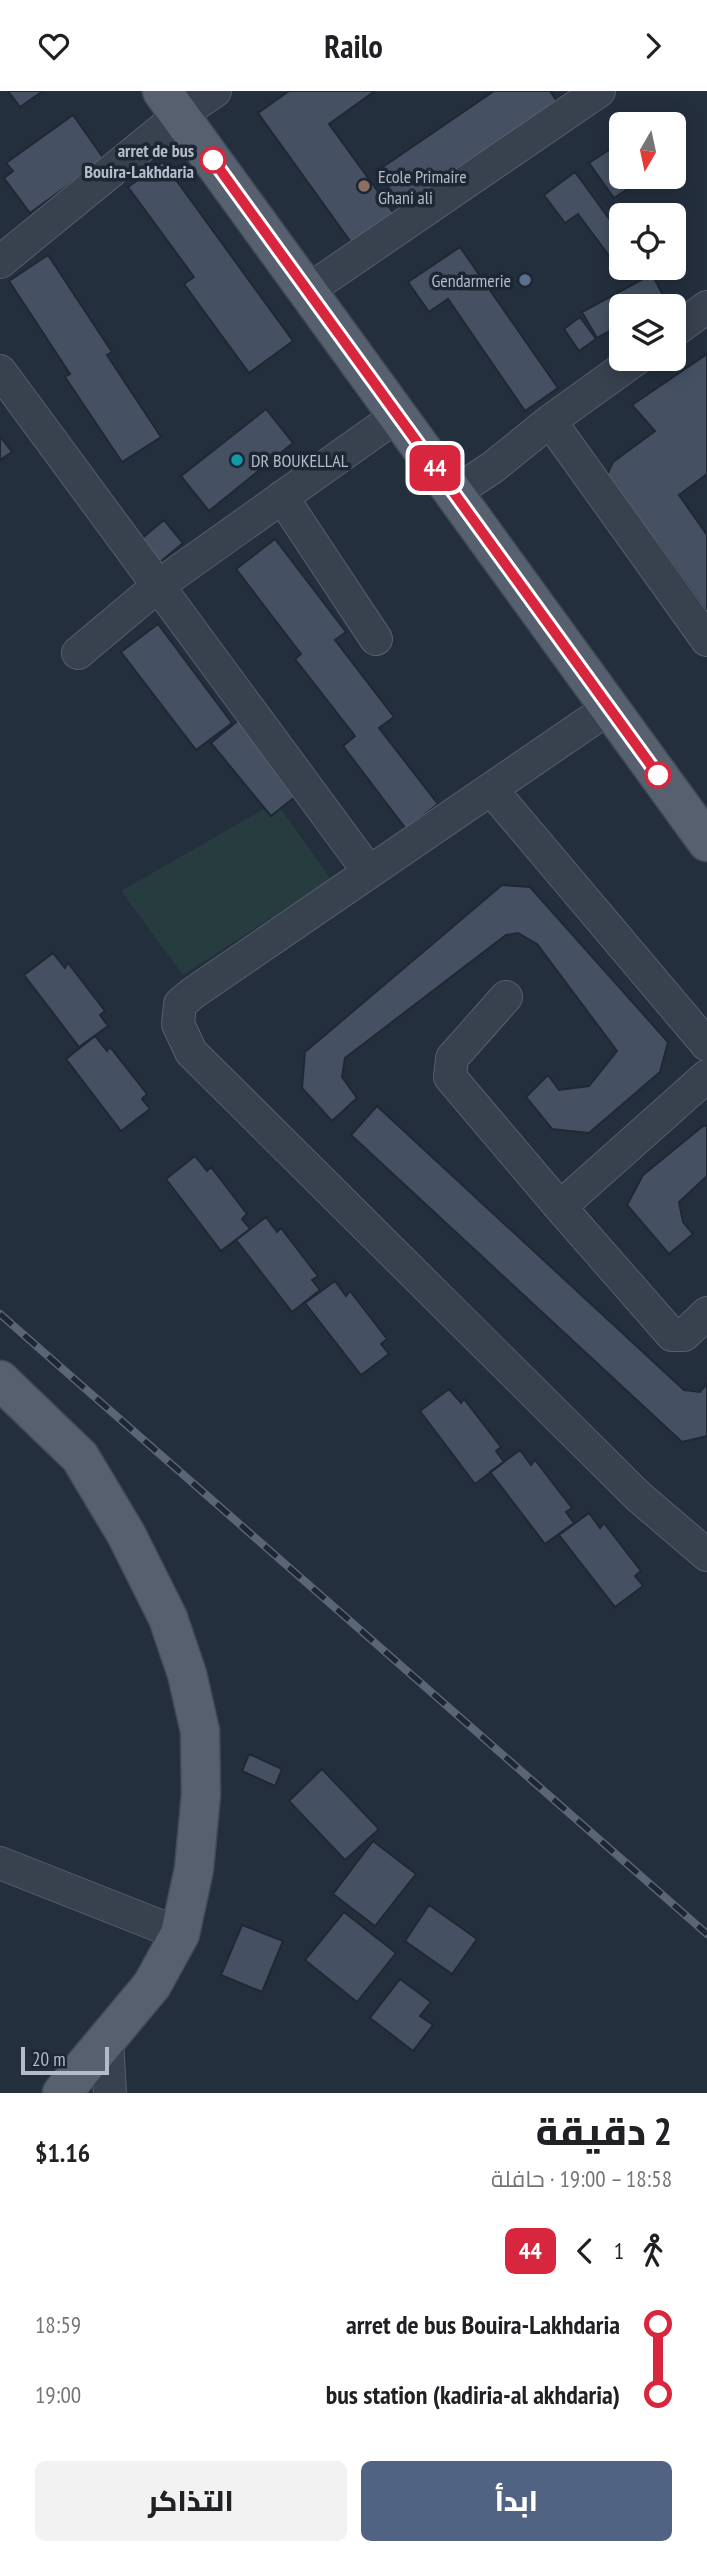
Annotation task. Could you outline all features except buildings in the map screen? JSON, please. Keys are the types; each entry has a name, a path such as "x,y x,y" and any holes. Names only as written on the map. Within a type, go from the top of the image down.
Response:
{"main road":[{"path":"171,103 707,842"},
{"path":"0,1380 80,1457 126,1534 168,1618 187,1674 200,1731 201,1794 194,1869 180,1934 152,1985 62,2093"}],"street":[{"path":"0,262 171,103 215,91"},
{"path":"307,291 599,91"},
{"path":"686,322 707,307"},
{"path":"0,371 369,872"},
{"path":"454,493 493,467 550,421 619,371"},
{"path":"78,653 159,585 398,415"},
{"path":"550,421 707,640"},
{"path":"282,497 376,639"},
{"path":"609,708 180,1004 178,1024 191,1052 639,1497 707,1555"},
{"path":"491,789 707,1045"},
{"path":"506,997 452,1058 450,1077 672,1335 684,1335 707,1313"},
{"path":"560,1207 707,1076"},
{"path":"0,1863 180,1934"},
{"path":"107,2041 110,2093"}],"green space":[{"path":"276,802 331,879 183,975 121,891"}],"railway":[{"path":"0,1314 707,1934"}],"bus line":[{"name":"44","path":"213,160 658,775"}],"place":[{"name":"arret de bus Bouira-Lakhdaria","path":"213,160"},
{"name":"Ecole Primaire Ghani ali","path":"364,186"},
{"name":"Gendarmerie","path":"525,280"},
{"name":"DR BOUKELLAL","path":"237,460"}]}
